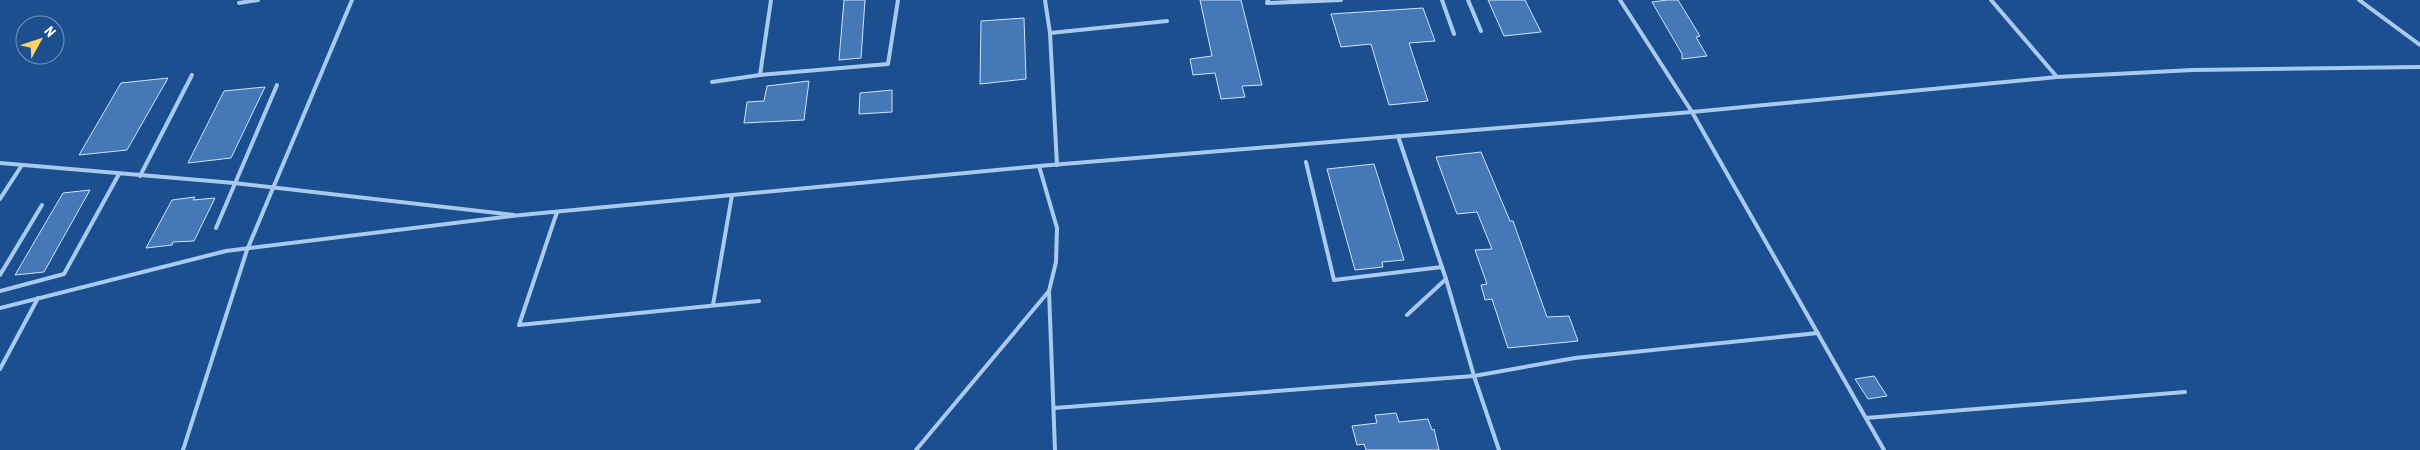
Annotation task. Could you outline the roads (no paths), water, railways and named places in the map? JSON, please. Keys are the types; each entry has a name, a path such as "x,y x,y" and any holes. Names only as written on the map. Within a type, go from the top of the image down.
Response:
{"lane":[{"path":"239,3 258,0"},
{"path":"183,450 247,250 352,0"},
{"path":"760,75 770,0"},
{"path":"712,82 760,75 888,64 898,0"},
{"path":"1045,0 1050,32 1057,164"},
{"path":"1268,0 1267,3 1341,0"},
{"path":"1441,0 1454,34"},
{"path":"1468,0 1481,31"},
{"path":"1620,0 1692,112 1884,450"},
{"path":"1991,0 2057,77"},
{"path":"2358,0 2420,45"},
{"path":"1050,32 1167,20"},
{"path":"0,308 226,251 247,250 521,215 1057,164 1692,112 2057,77 2193,70 2420,67"},
{"path":"140,176 192,75"},
{"path":"216,228 277,85"},
{"path":"1398,136 1446,279 1498,450"},
{"path":"1306,162 1334,280 1442,267"},
{"path":"0,163 234,183 273,189 521,215"},
{"path":"0,199 22,166"},
{"path":"1039,166 1057,228 1056,262 1049,291 1055,450"},
{"path":"0,291 64,274 120,174"},
{"path":"713,305 732,195"},
{"path":"0,275 42,205"},
{"path":"557,212 519,325 759,300"},
{"path":"1407,314 1446,279"},
{"path":"916,450 1049,291"},
{"path":"0,369 38,298"},
{"path":"1054,408 1474,376 1575,358 1818,333"},
{"path":"1866,418 2185,392"}]}
